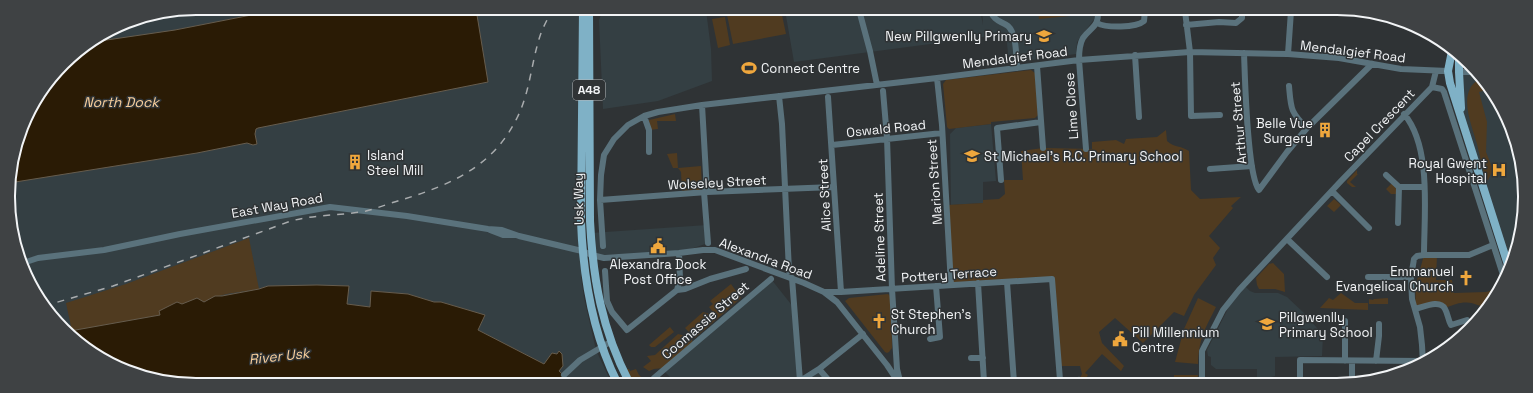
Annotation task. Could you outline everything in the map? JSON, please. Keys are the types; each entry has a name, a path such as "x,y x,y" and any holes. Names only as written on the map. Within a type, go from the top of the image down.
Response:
{"main road":[{"name":"Usk Way","path":"583,15 580,221 582,251 589,296 601,347 615,378"},
{"name":"Usk Way","path":"589,15 590,222 592,256 597,295 607,329 627,378"},
{"path":"1451,56 1448,71 1450,84 1506,260"},
{"path":"1459,63 1462,112 1465,133"},
{"path":"1448,71 1459,72"}],"street":[{"path":"860,15 877,85"},
{"path":"992,15 993,18 1007,26 1013,33 1017,68"},
{"path":"1098,15 1097,23 1109,27 1139,24 1144,21 1146,15"},
{"path":"1185,15 1190,52 1191,116 1220,115"},
{"path":"1186,24 1219,22 1236,23 1242,18 1242,15"},
{"path":"1288,54 1291,15"},
{"name":"Lime Close","path":"1086,149 1079,49 1082,40 1097,23"},
{"name":"Mendalgief Road","path":"600,200 601,175 604,155 608,147 620,132 628,125 644,116 658,112 702,105 1079,60 1190,52 1288,54 1339,58 1401,69 1448,71"},
{"name":"Arthur Street","path":"1244,53 1252,166 1256,186 1259,190 1307,128"},
{"path":"1135,55 1139,117"},
{"path":"1289,86 1292,110 1297,118 1307,128 1372,64"},
{"path":"1037,66 1043,148"},
{"name":"Capel Crescent","path":"1202,378 1202,351 1222,310 1404,114 1432,87 1436,70"},
{"path":"1459,72 1469,72"},
{"name":"Marion Street","path":"937,78 942,133 951,285"},
{"path":"1432,87 1438,88 1444,92 1502,271"},
{"name":"Adeline Street","path":"883,91 887,138 892,289 897,368 899,378"},
{"path":"779,96 782,124 789,270"},
{"name":"Alice Street","path":"828,97 842,292"},
{"path":"702,105 708,243"},
{"path":"1404,114 1409,120 1422,152 1424,187 1424,255"},
{"path":"644,116 649,130 649,152"},
{"path":"1001,180 997,128 1041,122"},
{"name":"Oswald Road","path":"832,145 942,133"},
{"path":"1210,169 1252,166"},
{"path":"1386,175 1399,187 1424,187"},
{"name":"Wolseley Street","path":"600,200 706,192 834,187"},
{"path":"1398,223 1399,187"},
{"path":"1332,191 1369,228"},
{"path":"600,200 603,246"},
{"name":"East Way Road","path":"27,261 38,258 104,250 330,206 488,229 498,229 519,236 582,251"},
{"path":"1287,239 1327,277"},
{"path":"1423,356 1420,327 1412,299 1411,277 1414,259 1417,256 1424,255 1469,255 1493,245"},
{"name":"Alexandra Road","path":"582,251 592,256 604,258 715,250 792,278 824,292 837,302 896,378"},
{"path":"677,290 680,279 679,253"},
{"path":"605,271 607,301 612,312 627,330 677,290 685,289 710,279 746,269"},
{"path":"1368,277 1411,277"},
{"path":"792,278 800,378"},
{"name":"Coomassie Street","path":"654,378 771,279"},
{"name":"Pottery Terrace","path":"824,292 1052,279 1060,378"},
{"path":"1007,282 1014,378"},
{"path":"978,283 984,378"},
{"path":"930,339 940,337 936,286"},
{"path":"1415,308 1440,304 1445,308 1451,325 1467,320"},
{"path":"1345,321 1345,361"},
{"path":"1376,361 1379,324"},
{"path":"805,378 819,369 863,334"},
{"path":"564,375 580,360 612,341"},
{"path":"971,358 982,358"},
{"path":"1300,378 1300,360 1411,362"},
{"path":"1352,361 1352,377"},
{"path":"819,369 827,378"}],"shaded area":[{"path":"185,15 582,15 581,277 584,298 596,350 609,378 567,378 559,370 559,351 557,354 552,353 545,364 478,330 484,315 408,294 371,291 370,308 346,304 349,286 268,286 222,296 215,296 204,302 197,298 160,315 74,330 60,316 39,287 29,266 21,243 15,208 15,185 18,161 25,138 39,106 53,86 68,68 86,53 106,39 127,29 161,18"},
{"path":"601,15 707,15 711,49 712,81 658,101 603,109 599,20"},
{"path":"727,15 782,15 786,34 733,44"},
{"path":"786,15 981,15 983,25 982,15 1095,15 1095,18 1077,42 1076,54 1009,63 1006,34 794,62"},
{"path":"1038,15 1079,15 1039,19"},
{"path":"725,17 730,45 718,48 712,19"},
{"path":"1031,70 1035,73 1038,115 1035,118 991,122 991,124 949,129 947,127 943,84 946,80"},
{"name":"Royal Gwent Hospital","path":"1459,72 1469,72 1494,106 1504,127 1515,161 1518,185 1518,208 1515,232 1506,260 1465,133"},
{"path":"1476,82 1483,91 1479,92 1487,122 1486,152 1492,167 1492,172 1488,180 1486,180 1469,118 1467,100 1473,84"},
{"path":"675,114 676,121 657,121 658,129 649,130 649,120"},
{"name":"St Michael's R.C. Primary School","path":"991,124 996,181 983,182 983,203 951,205 950,134 956,128"},
{"path":"1166,130 1167,141 1189,151 1191,190 1200,199 1241,197 1231,206 1233,208 1209,236 1220,248 1213,258 1216,265 1194,295 1184,316 1174,312 1143,343 1115,318 1099,332 1102,343 1124,366 1121,371 1102,354 1085,373 1088,375 1086,378 1080,378 1082,374 1080,366 1059,366 1052,279 951,285 947,205 983,203 983,200 999,199 1005,194 1004,180 1023,180 1021,151 1043,148 1092,149 1092,142 1116,140 1124,144 1126,139 1157,137"},
{"path":"677,153 678,168 673,168 667,154"},
{"path":"701,166 702,187 700,190 682,191 681,172 678,168"},
{"path":"1357,170 1358,174 1350,182 1356,187 1352,187 1347,183 1347,181"},
{"path":"1392,183 1396,188 1396,194 1391,194 1386,189"},
{"path":"1334,199 1341,205 1334,212 1327,206"},
{"path":"707,225 708,243 679,253 592,255 591,233"},
{"path":"249,238 259,289 224,295 204,302 197,298 160,315 74,331 71,328 66,303 126,284"},
{"path":"1424,255 1437,255 1436,280 1452,280 1454,293 1486,292 1492,290 1481,306 1472,303 1464,303 1455,304 1445,308 1443,306 1415,309 1416,284"},
{"path":"1273,263 1284,274 1285,292 1275,289 1259,289 1257,285 1256,278 1269,264"},
{"path":"771,279 794,308 800,378 671,378 663,370"},
{"path":"731,284 741,298 695,338 685,328 703,312 710,314 713,312 709,307 713,304 710,301"},
{"name":"Pillgwenlly Primary School","path":"1245,286 1250,291 1255,293 1278,293 1287,297 1304,313 1323,335 1322,356 1275,357 1275,376 1271,377 1257,378 1257,369 1216,369 1211,365 1211,357 1208,356 1207,350 1234,297"},
{"path":"1341,293 1355,303 1368,303 1368,310 1320,308 1329,298 1333,300"},
{"path":"888,294 891,297 892,348 887,353 845,301 849,298"},
{"path":"1198,298 1216,307 1201,340 1198,364 1175,362 1184,329"},
{"path":"1388,298 1388,304 1369,304 1369,299 1373,300"},
{"path":"670,327 674,332 655,347 651,347 649,345"},
{"path":"678,334 686,336 692,340 693,343 663,368 649,371 643,367 651,361 647,356 655,355"},
{"path":"627,369 630,371 636,369 642,378 630,378"},
{"path":"819,369 827,378 803,378"},
{"path":"1174,375 1198,375 1198,378 1174,378"}],"water":[{"name":"North Dock","path":"251,15 477,15 488,82 258,128 256,129 255,134 257,144 253,145 247,143 197,153 16,182 21,150 34,116 53,86 68,68 104,40 175,30"},
{"name":"River Usk","path":"268,286 349,286 347,304 370,307 371,291 408,294 485,315 478,330 544,364 552,353 557,354 559,351 562,354 563,366 559,371 567,378 185,378 161,375 127,364 106,354 74,330 160,315 159,311 177,302 182,304 197,298 204,302 215,296 222,296"}],"railway":[{"path":"51,304 113,286 297,219 366,211 436,188 468,172 483,162 496,149 507,135 517,118 528,88 540,36 550,15"}],"place":[{"name":"New Pillgwenlly Primary","path":"1044,36"},
{"name":"Connect Centre","path":"749,68"},
{"name":"Belle Vue Surgery","path":"1325,130"},
{"name":"St Michael's R.C. Primary School","path":"972,156"},
{"name":"Island Steel Mill","path":"355,162"},
{"name":"Royal Gwent Hospital","path":"1499,170"},
{"name":"Alexandra Dock Post Office","path":"658,246"},
{"name":"Emmanuel Evangelical Church","path":"1466,278"},
{"name":"St Stephen's Church","path":"879,321"},
{"name":"Pillgwenlly Primary School","path":"1267,324"},
{"name":"Pill Millennium Centre","path":"1120,339"}]}
